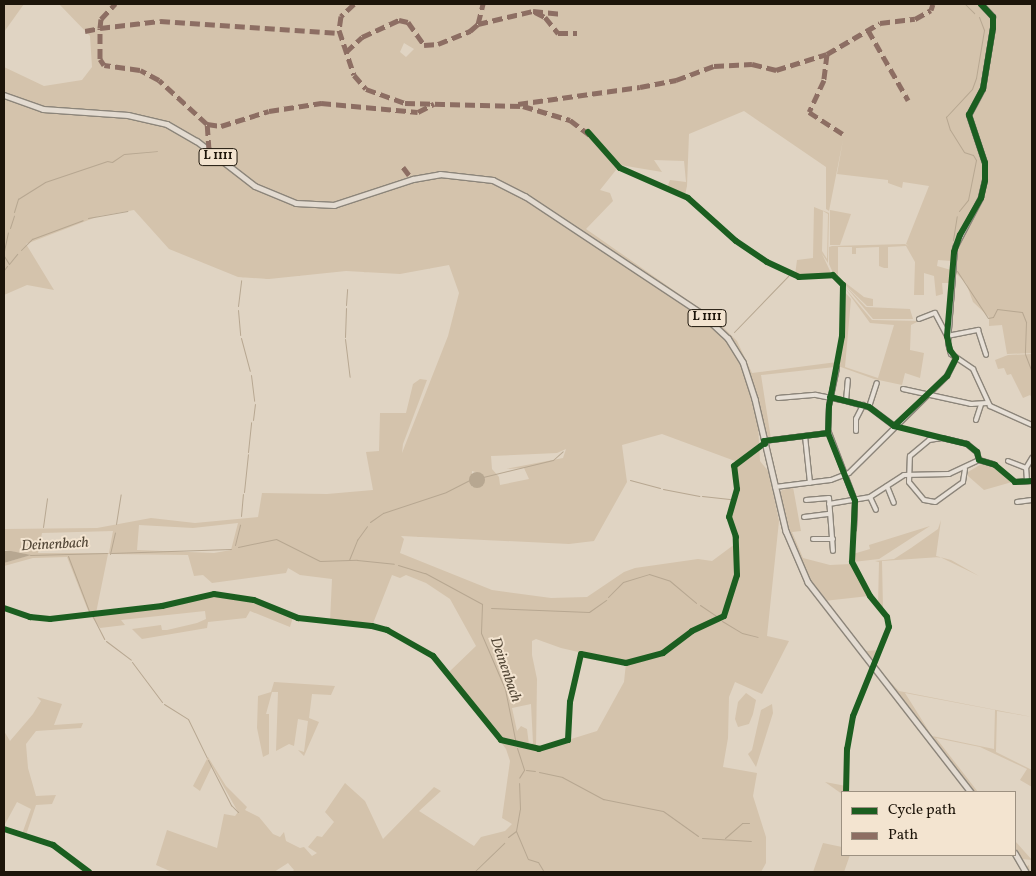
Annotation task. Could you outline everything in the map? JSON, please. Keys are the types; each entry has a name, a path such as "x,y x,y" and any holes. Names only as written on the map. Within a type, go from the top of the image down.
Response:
{"main road":[{"name":"L 1111","path":"4,95 43,109 128,115 167,124 197,141 255,186 296,203 334,205 413,179 440,174 475,176 510,187 716,325 743,362 792,548 818,598 970,791"},
{"path":"1016,855 1026,872"}],"street":[{"path":"981,4 993,16 993,28 983,89 969,115 985,163 986,180 981,198 960,235 953,257 947,336 950,350 956,358 973,369 987,403 1032,425"},
{"path":"919,318 933,312 947,336"},
{"path":"947,336 978,330 986,355"},
{"path":"775,487 810,483 845,475 947,376 956,358"},
{"path":"837,368 830,398 828,433 855,501 854,529"},
{"path":"846,401 848,380"},
{"path":"870,407 877,382"},
{"path":"903,389 981,405 987,403"},
{"path":"778,398 816,395 863,405 870,407 894,426"},
{"path":"856,431 856,419 863,405"},
{"path":"976,420 981,405"},
{"path":"764,441 828,433"},
{"path":"805,436 810,483"},
{"path":"965,469 963,482 932,503 924,500 911,487 908,474 914,450 932,438 967,444 977,452 979,460"},
{"path":"1027,481 1026,468 1032,458"},
{"path":"829,504 870,497 908,474 941,476 965,469 979,460 993,464"},
{"path":"1008,461 1026,468"},
{"path":"1015,482 1032,481"},
{"path":"888,486 894,503"},
{"path":"870,497 876,510"},
{"path":"806,500 829,498 833,551"},
{"path":"1017,502 1032,500"},
{"path":"804,517 830,514"},
{"path":"813,539 833,539"}],"shaded area":[{"path":"4,4 24,4 4,32"},
{"path":"59,4 1032,4 1032,353 1007,354 1002,325 989,326 989,317 973,302 966,283 956,273 954,259 964,231 961,231 952,261 938,260 937,266 951,270 950,283 942,283 943,294 936,296 934,276 924,273 924,295 914,295 915,262 906,246 888,247 888,268 879,266 879,247 856,248 856,254 852,254 852,247 838,247 838,277 864,297 873,299 873,306 867,306 833,273 829,264 829,247 905,244 909,246 906,244 929,186 903,182 902,188 888,183 888,180 837,174 843,140 829,211 826,209 826,167 744,111 689,134 687,186 685,195 667,188 670,180 686,182 684,161 654,160 662,172 620,165 600,190 610,193 613,201 586,229 715,319 737,341 752,373 837,362 835,367 761,375 771,439 764,440 747,368 725,333 700,311 726,339 741,363 758,424 760,461 769,472 779,521 767,636 789,641 762,694 735,682 729,697 728,738 723,767 757,773 753,796 766,837 766,863 761,872 292,872 294,870 288,863 274,872 172,872 156,865 167,830 217,848 224,814 235,816 238,812 212,766 200,791 193,786 208,757 226,786 247,807 245,810 259,817 273,834 280,837 284,832 286,841 300,848 304,847 312,856 317,853 308,847 317,836 322,837 334,822 325,812 345,783 365,801 383,839 434,787 441,791 419,811 474,846 481,837 505,831 512,824 502,818 510,761 506,749 449,672 476,646 450,599 426,583 406,575 400,578 392,575 372,626 330,621 332,579 300,575 288,568 286,573 212,583 203,575 194,576 188,555 108,554 96,613 162,607 214,594 254,601 293,617 290,627 250,611 246,618 208,622 207,628 142,639 132,629 161,625 162,630 167,630 197,623 206,619 205,611 121,620 125,625 100,628 89,613 67,557 33,558 4,566 4,563 30,555 4,550 4,529 97,528 151,518 195,523 258,517 262,493 327,494 373,490 366,452 379,451 380,413 406,413 413,384 420,379 427,380 403,444 402,453 448,336 459,293 449,265 400,274 346,271 269,279 238,277 169,249 134,210 99,216 26,244 54,290 27,285 4,295 4,67 44,86 82,80 92,67 90,36","holes":["404,43 414,49 406,57 400,52","662,434 735,461 739,482 731,511 735,544 712,561 698,559 635,568 624,572 587,597 551,598 492,590 400,553 404,539 401,536 569,544 594,541 627,482 622,445","566,449 563,458 506,469 524,468 529,479 500,485 499,477 492,469 491,456 557,453","472,471 482,474 484,484 472,487","238,523 231,550 214,553 137,550 139,525 193,528","113,531 109,553 38,553 42,533","536,639 561,648 626,663 624,682 597,731 536,749 537,679 532,655 532,641","531,704 533,743 529,745 527,729 521,726 517,731 512,708"]},
{"path":"814,207 829,213 828,263 822,254 831,273 802,277 795,275 797,260 813,258","holes":["823,211 828,214 827,259 822,251"]},
{"path":"830,210 851,214 840,245 830,245"},
{"path":"843,283 866,307 910,309 913,319 873,319"},
{"path":"844,287 872,320 919,321 911,325 910,350 924,353 920,378 905,373 902,385 874,379 838,366 843,290 851,299 845,367 878,378 894,325 870,323"},
{"path":"1032,354 1032,398 1030,395 1023,398 1011,374 1007,375 1004,368 998,369 995,360 1008,355"},
{"path":"983,463 995,466 1012,482 984,490 968,476 968,472"},
{"path":"477,472 483,474 485,480 483,486 477,488 471,486 469,480 471,474"},
{"path":"793,487 801,531 792,532 803,558 830,565 851,564 869,596 824,601 865,651 881,650 874,665 826,607 798,559 779,495 782,490"},
{"path":"941,520 936,556 940,557 882,561 883,609 891,627 878,605 879,562 875,561 894,559 938,529"},
{"path":"930,526 879,559 853,562 853,554 870,549 869,545"},
{"path":"4,551 11,551 31,555 4,563"},
{"path":"940,557 951,560 979,576"},
{"path":"879,670 899,691 1032,717 997,711 996,752 1032,770 1032,787 1020,780 1027,769 980,747 936,738 977,791 972,791","holes":["905,693 995,710 994,749 932,736"]},
{"path":"274,682 335,686 331,695 312,694 309,718 319,722 304,756 298,750 304,752 308,721 298,719 294,746 289,744 276,751 278,692 272,692 266,714 269,714 269,754 263,757 257,728 258,696 271,692"},
{"path":"746,693 756,700 753,714 749,724 738,727 735,719 738,702"},
{"path":"37,697 62,704 54,725 83,723 81,728 36,731 26,744 28,768 36,796 56,795 52,804 36,805 26,835 22,834 31,809 17,802 4,826 4,731 10,741 33,714 41,701"},
{"path":"772,704 773,713 756,767 748,754 752,750 761,710"},
{"path":"825,782 846,786 846,791 841,791 841,793"},
{"path":"1016,842 1032,860 1022,859 1026,867 1029,865 1030,872 1028,872 1016,852"},
{"path":"823,843 841,847 841,856 850,856 844,872 813,872"}],"waterway":[{"path":"965,4 974,13"},
{"path":"959,211 968,200 976,160 973,155 964,152 950,130 946,117 972,89 976,78 984,30 979,17"},
{"path":"14,212 18,199 45,182 107,161 112,162 124,154 157,151"},
{"path":"88,218 127,211"},
{"path":"10,228 14,216"},
{"path":"953,240 957,216"},
{"path":"21,250 32,239 83,220"},
{"path":"4,251 8,232"},
{"path":"4,256 9,264 17,254"},
{"path":"4,270 7,266"},
{"path":"957,271 988,318 993,317 997,309 1022,312 1026,322 1025,353"},
{"path":"734,332 788,276"},
{"path":"238,306 241,280"},
{"path":"346,305 347,289"},
{"path":"345,337 346,308"},
{"path":"238,310 240,335"},
{"path":"241,338 250,371"},
{"path":"345,339 350,377"},
{"path":"1025,354 1032,372"},
{"path":"251,375 254,401"},
{"path":"253,420 255,404"},
{"path":"248,452 251,422"},
{"path":"483,477 553,460 563,451"},
{"path":"244,492 248,454"},
{"path":"370,522 383,513 446,492 470,480"},
{"path":"630,480 660,488"},
{"path":"663,489 699,496"},
{"path":"116,524 121,494"},
{"path":"241,516 243,494"},
{"path":"702,496 732,499"},
{"path":"43,527 47,498"},
{"path":"235,545 240,525"},
{"path":"349,560 357,540 367,526"},
{"path":"110,554 115,533"},
{"name":"Deinenbach","path":"238,547 276,539 320,561 357,560 394,564"},
{"name":"Deinenbach","path":"111,553 231,549"},
{"name":"Deinenbach","path":"30,555 107,553"},
{"path":"68,556 89,611"},
{"name":"Deinenbach","path":"398,565 425,573 482,604 481,633 505,689 516,744"},
{"path":"608,597 623,582 649,574 670,581 696,603"},
{"path":"491,608 589,612 606,600"},
{"path":"700,605 719,618"},
{"path":"92,615 104,639"},
{"path":"722,621 742,633 758,637"},
{"path":"106,641 131,660"},
{"path":"132,662 162,702"},
{"path":"164,704 188,719 207,758"},
{"name":"Deinenbach","path":"517,748 524,770 519,778"},
{"path":"208,760 231,805 238,812"},
{"path":"526,770 535,771"},
{"path":"539,772 562,777 603,799 663,811 698,836"},
{"name":"Deinenbach","path":"508,837 516,831 520,809 519,783"},
{"path":"725,838 742,823 749,823"},
{"path":"516,831 528,859 538,862 544,872"},
{"path":"702,838 751,841"},
{"name":"Deinenbach","path":"474,872 504,843"}],"marked path":[{"path":"85,31 100,28 101,19 115,4"},
{"path":"354,4 341,16 339,30 354,75 366,89 405,103 523,106 570,120 591,136"},
{"path":"346,52 362,37 399,20 408,22 424,45 438,44 470,31 478,24 483,4"},
{"path":"518,104 640,87 676,80 714,66 752,64 776,70 827,54 880,23 915,19 931,10 933,4"},
{"path":"478,24 533,11 560,14"},
{"path":"535,12 545,17 558,33 577,33"},
{"path":"209,150 207,124 159,80 140,70 104,65 100,59 100,28 160,21 340,33"},
{"path":"868,30 908,100"},
{"path":"827,54 824,80 809,112 843,134"},
{"path":"207,124 221,126 269,111 321,103 418,112 434,104"},
{"path":"403,167 409,175"}],"cycle path":[{"path":"894,426 947,376 956,358 950,350 947,336 954,252 960,235 981,198 985,180 985,163 969,115 983,89 993,28 993,17 981,4"},
{"path":"588,132 620,168 688,198 736,241 767,262 799,277 833,275 843,285 842,336 829,406 828,433 855,501 852,562 870,596 887,617 889,627 853,716 847,749 846,791"},
{"path":"830,397 869,407 894,426 967,444 977,452 979,460 995,465 1015,482 1032,481"},
{"path":"765,444 764,441 828,433"},
{"path":"4,608 30,617 50,619 162,606 214,594 254,600 298,618 372,626 387,630 433,656 501,740 539,749 568,740 570,702 581,654 626,663 663,653 692,631 724,616 737,575 736,537 729,517 737,489 734,466 761,446"},
{"path":"4,829 53,845 89,872"}]}
